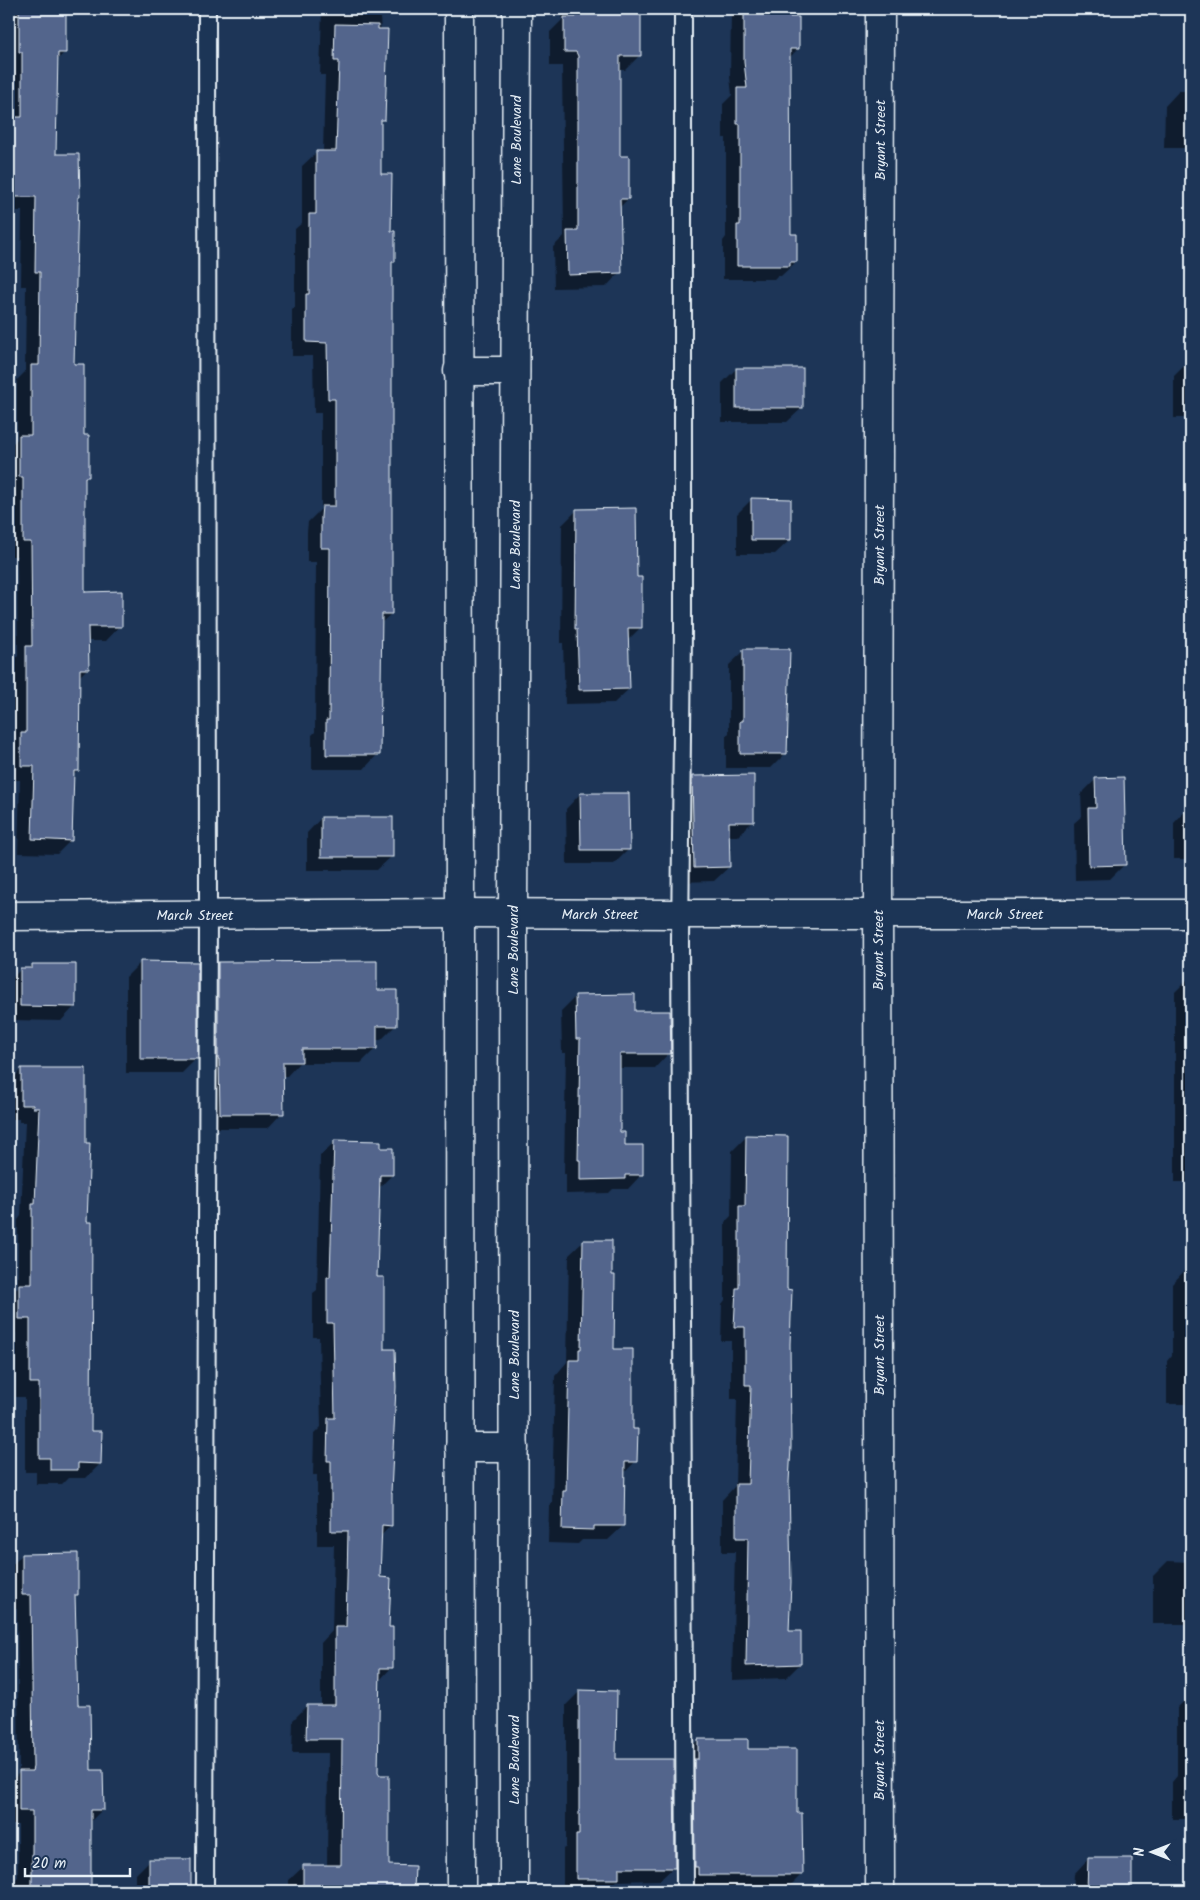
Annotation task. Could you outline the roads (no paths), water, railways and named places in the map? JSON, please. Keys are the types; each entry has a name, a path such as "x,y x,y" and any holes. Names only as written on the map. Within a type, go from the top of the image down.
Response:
{"street":[{"path":"459,9 458,913 461,1891"},
{"name":"Lane Boulevard","path":"514,1891 512,913 517,9"},
{"name":"Bryant Street","path":"880,9 878,914 880,1891"},
{"path":"458,371 516,371"},
{"name":"March Street","path":"9,916 458,913 1191,914"},
{"path":"460,1448 514,1448"}],"lane":[{"path":"205,1891 208,915 207,9"},
{"path":"683,9 683,631 680,914 685,1891"}]}
